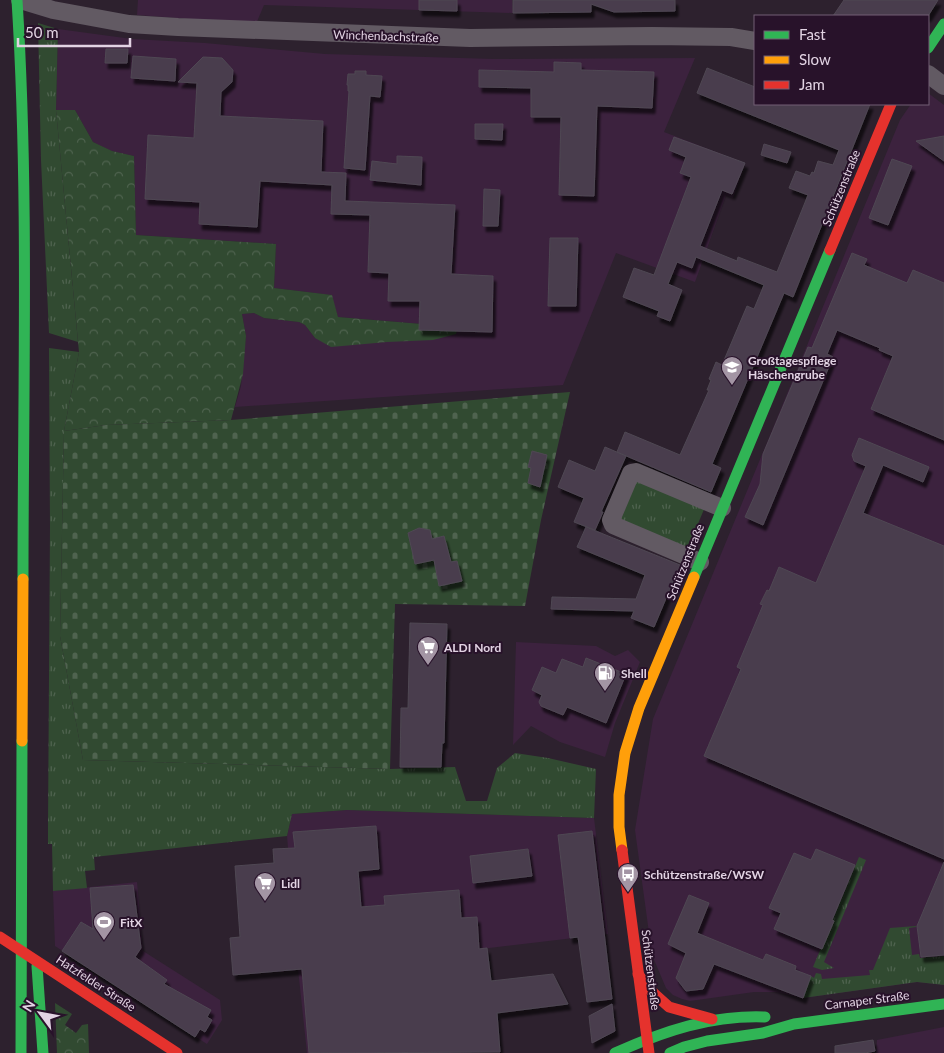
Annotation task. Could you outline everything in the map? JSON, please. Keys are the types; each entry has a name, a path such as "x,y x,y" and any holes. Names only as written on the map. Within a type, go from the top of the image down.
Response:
{"main road":[{"path":"19,0 23,160 20,1053"},
{"path":"929,46 944,24"},
{"name":"Schützenstraße","path":"649,1053 619,827 617,799 621,767 639,708 891,105"},
{"path":"21,899 38,967 43,1053"},
{"name":"Hatzfelder Straße","path":"0,937 177,1053"},
{"path":"638,974 653,993 669,1007 712,1019"},
{"name":"Carnaper Straße","path":"670,1053 707,1041 763,1033 794,1024 944,1004"},
{"name":"Carnaper Straße","path":"615,1053 647,1039 712,1019 748,1015 794,1024"}],"street":[{"name":"Winchenbachstraße","path":"19,0 53,10 129,24 178,28 470,38 652,36 731,37 754,41"},
{"path":"929,75 944,86"},
{"path":"700,562 613,525 611,520 631,473 636,472 722,508"}],"shaded area":[{"path":"138,0 512,0 513,13 264,5 256,24 137,15"},
{"path":"58,29 132,39 205,43 325,54 494,59 695,58 664,132 745,163 733,198 726,195 695,282 616,253 563,385 235,407 241,386 246,336 242,314 254,313 264,318 299,322 305,325 315,338 410,341 458,327 338,317 331,295 274,288 276,244 136,235 134,156 111,151 93,142 75,110 56,110"},
{"path":"929,94 944,105 944,985 917,982 803,998 776,992 754,992 690,1001 673,995 666,988 652,955 635,830 653,719 900,120 910,105 929,105"},
{"path":"516,642 596,646 615,656 628,650 640,662 615,723 605,757 560,742 531,726 513,745"},
{"path":"347,810 594,818 608,934 464,951 471,1053 307,1053 287,836 292,814"},
{"path":"137,882 143,951 220,1000 222,1020 207,1044 55,946 53,891"},
{"path":"944,1027 944,1053 876,1053 877,1040"}],"green space":[{"path":"38,23 58,29 56,110 78,342 49,333 41,160"},
{"path":"56,110 75,110 93,142 112,151 134,156 136,235 276,244 274,288 332,295 338,317 458,327 456,334 433,340 331,347 315,338 305,325 299,322 264,318 254,313 242,314 246,336 243,374 231,420 106,425 64,431 79,352"},
{"path":"49,348 79,352 64,431 60,636 83,760 390,769 455,767 466,801 487,801 497,768 515,753 596,769 594,818 347,810 292,814 287,836 94,857 95,870 85,871 87,888 53,891 52,844 48,844"},
{"path":"570,392 541,520 525,606 395,604 390,769 83,760 60,636 64,431 106,425 231,420"},
{"path":"634,479 705,507 686,552 619,522"},
{"path":"859,857 866,860 824,962 834,968 822,970 813,967"},
{"path":"916,926 909,928 912,955 919,954 920,958 944,956 944,985 917,982 803,998 811,976 814,978 816,973 821,974 822,979 870,975 869,970 873,970 890,928"},
{"path":"55,1003 72,1014 65,1025 76,1033 82,1025 88,1024 89,1053 57,1053"}],"building":[{"path":"419,0 457,0 457,11 419,10"},
{"path":"513,0 675,0 675,11 614,12 591,4 591,12 513,13"},
{"path":"844,0 938,0 929,15 834,15"},
{"path":"106,49 128,49 127,63 105,63"},
{"path":"133,56 176,59 175,81 131,78"},
{"path":"203,57 222,58 233,70 232,82 221,92 220,116 323,121 321,172 346,173 345,201 455,205 451,274 493,276 492,332 419,330 420,301 388,301 389,273 368,272 370,215 331,214 332,185 260,181 257,227 199,224 200,202 145,199 148,135 194,138 197,83 178,82"},
{"path":"554,62 581,63 581,70 654,72 652,108 597,106 594,196 559,195 561,117 531,117 531,88 479,87 479,70 554,72"},
{"path":"707,68 754,87 754,105 870,105 793,297 784,293 712,464 721,468 711,492 617,452 625,432 680,455 709,390 707,390 711,380 709,379 716,362 722,365 747,306 754,309 764,285 696,257 692,268 677,262 668,284 682,290 670,321 657,316 659,311 623,297 634,268 654,275 691,177 680,173 686,157 669,150 674,137 745,163 732,194 722,190 700,246 737,261 738,257 777,272 808,195 789,188 796,171 810,176 812,172 814,173 818,161 833,165 839,150 697,93"},
{"path":"355,71 366,71 366,75 382,76 380,97 370,96 365,170 344,168 349,91 347,85 348,74 355,74"},
{"path":"475,124 503,124 502,140 475,139"},
{"path":"944,136 944,161 916,141"},
{"path":"764,144 791,152 787,163 761,155"},
{"path":"397,156 422,157 421,185 370,180 372,161 397,164"},
{"path":"892,159 912,166 888,225 869,218"},
{"path":"484,189 500,190 498,226 483,226"},
{"path":"550,238 578,238 576,306 548,306"},
{"path":"852,253 867,259 864,265 907,283 913,270 944,283 944,440 871,409 893,356 879,350 880,348 837,330 827,354 833,357 763,525 745,517 760,484 763,454 808,347 812,348"},
{"path":"859,438 929,467 923,482 883,465 863,513 944,546 944,859 704,756 741,669 737,667 763,605 760,604 767,590 769,591 779,567 816,583 866,466 854,461 852,455"},
{"path":"605,447 626,456 595,530 574,522 584,498 558,487 569,460 595,471"},
{"path":"532,451 547,455 540,487 528,483 531,468 528,467"},
{"path":"586,527 680,565 654,627 631,618 634,611 551,609 552,597 636,599 645,575 577,547"},
{"path":"419,528 430,530 432,539 444,536 451,562 457,561 462,581 439,586 434,560 415,564 408,533"},
{"name":"ALDI Nord","path":"410,623 447,624 444,743 442,743 441,767 400,767 401,708 408,708"},
{"path":"586,658 626,674 606,723 567,707 563,715 541,706 539,702 542,695 532,690 542,667 556,673 562,659 583,667"},
{"path":"376,826 379,869 358,871 361,907 385,905 384,896 459,890 461,918 477,917 479,949 487,948 491,981 553,974 568,1004 497,1013 500,1052 309,1053 302,969 233,975 230,938 240,937 235,866 274,863 273,849 295,848 293,832"},
{"path":"592,831 612,999 587,1002 578,937 570,938 558,835"},
{"path":"528,849 532,876 473,883 470,856"},
{"path":"816,849 855,865 822,949 774,929 781,913 769,908 794,853 811,860"},
{"path":"944,862 944,955 921,957 917,926"},
{"path":"133,885 141,948 135,957 167,980 164,984 211,1010 207,1017 212,1020 205,1032 200,1029 195,1037 62,951 81,922 93,929 90,888"},
{"path":"689,895 709,903 697,933 763,960 766,954 796,966 795,970 811,976 803,998 714,964 703,989 686,991 676,978 686,953 668,944"},
{"path":"612,1004 615,1031 592,1043 589,1016"},
{"path":"873,1040 875,1051 835,1053 835,1046"}],"traffic: fast":[{"path":"17,0 21,72 24,217 23,579"},
{"path":"929,46 944,24"},
{"path":"694,577 830,250"},
{"path":"21,1053 22,741"},
{"path":"37,966 43,1053"},
{"path":"670,1053 707,1041 763,1033 794,1024 944,1004"},
{"path":"615,1053 670,1031 688,1026 726,1019 765,1017"}],"traffic: slow":[{"path":"622,850 619,827 619,795 625,753 639,708 694,577"},
{"path":"22,741 23,579"}],"traffic: jam":[{"path":"830,250 891,105"},
{"path":"622,850 649,1053"},
{"path":"0,937 177,1053"},
{"path":"638,974 649,989 669,1007 712,1019"}],"place":[{"name":"Großtagespflege Häschengrube","path":"732,386"},
{"name":"ALDI Nord","path":"428,666"},
{"name":"Shell","path":"605,692"},
{"name":"Schützenstraße/WSW","path":"628,893"},
{"name":"Lidl","path":"265,902"},
{"name":"FitX","path":"104,941"}]}
